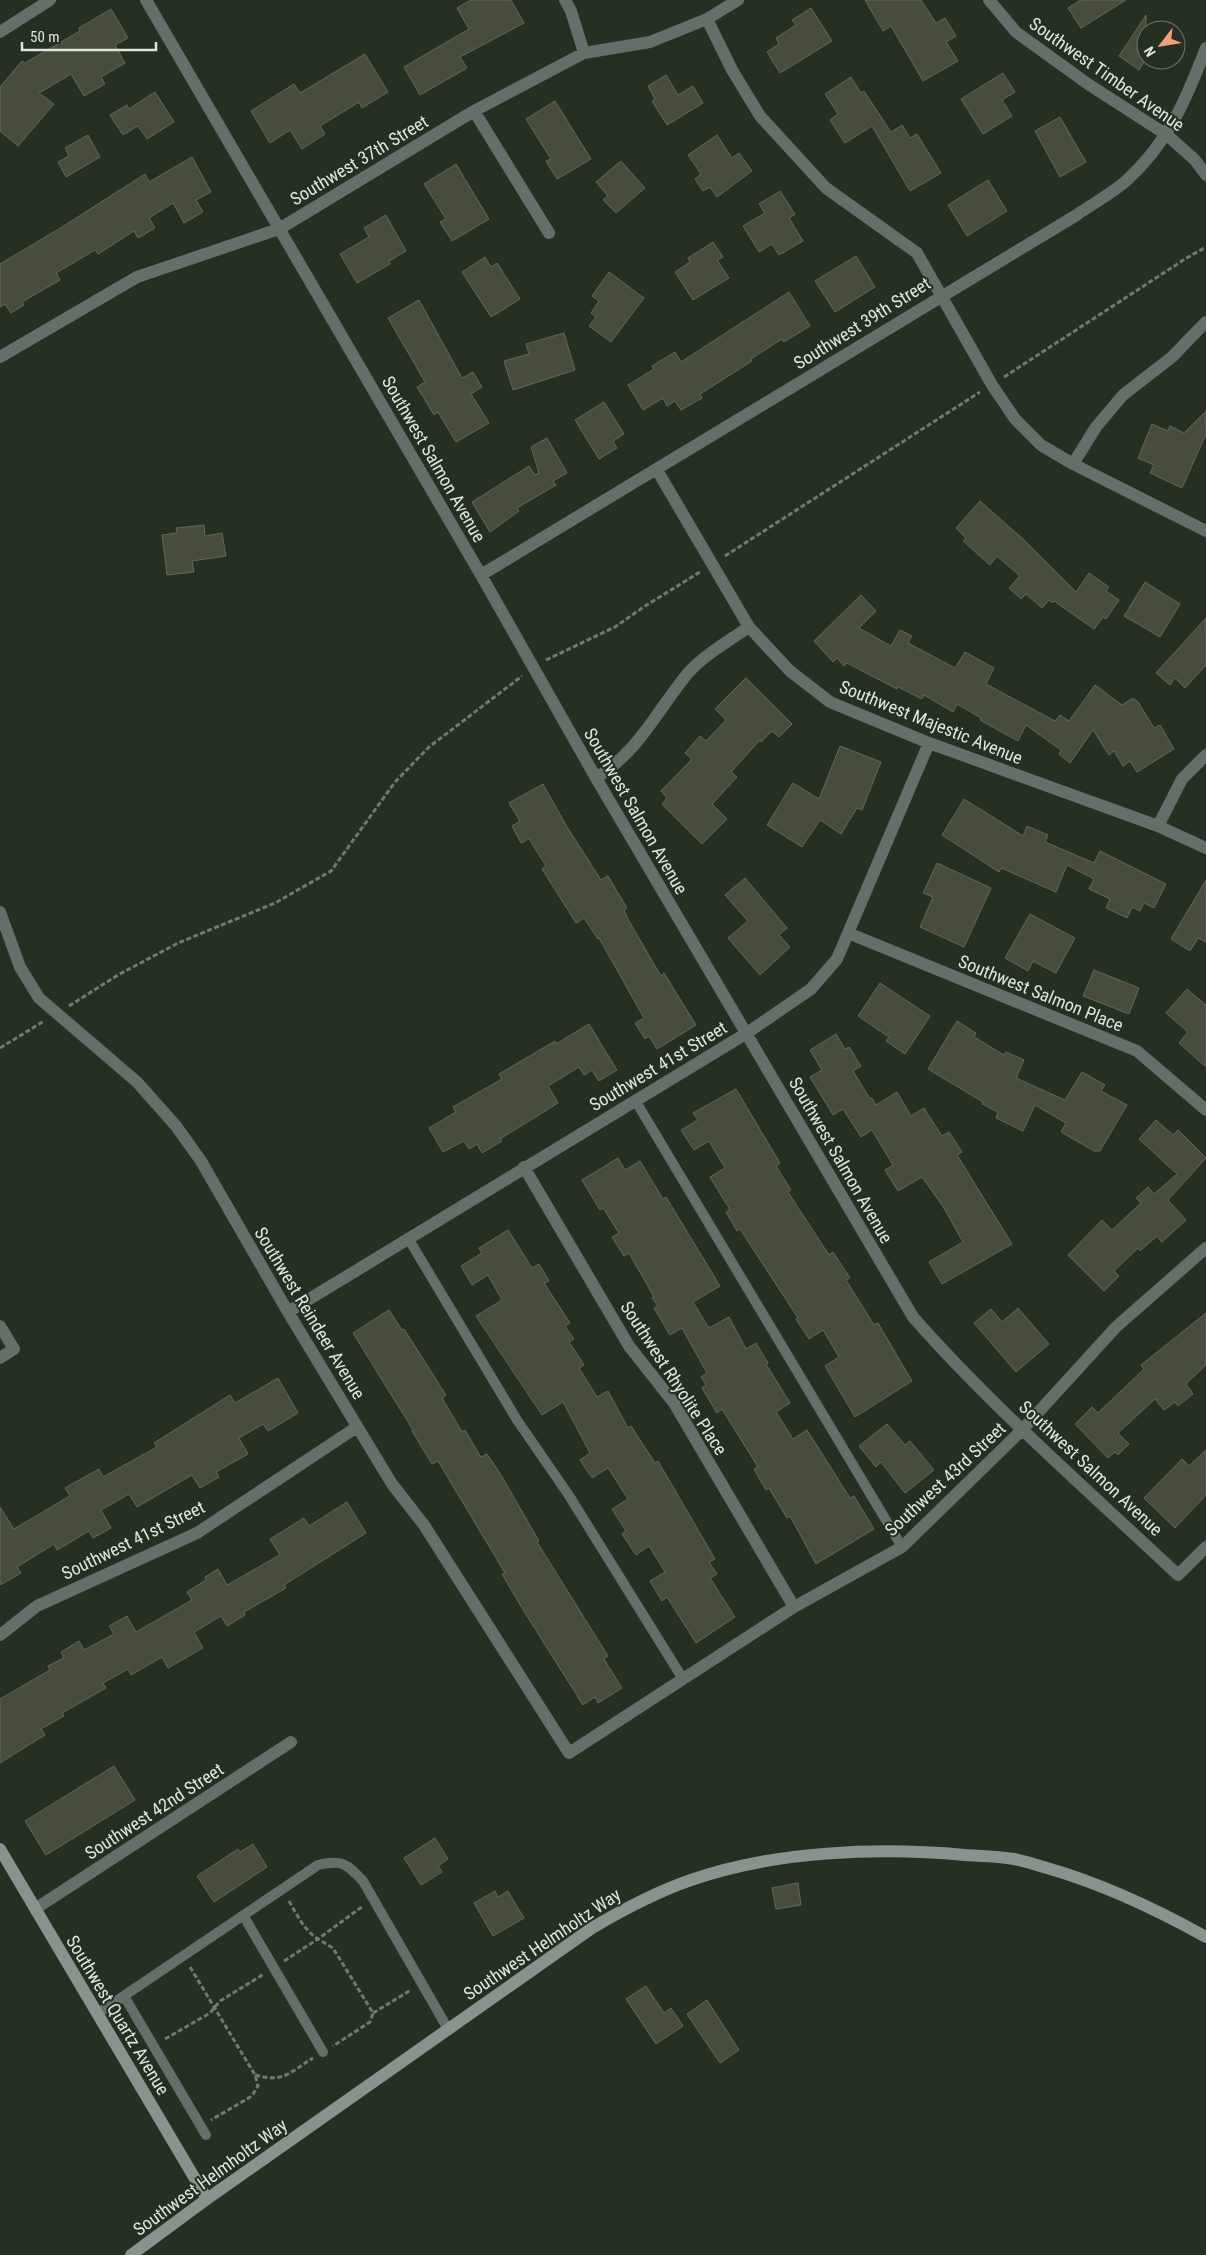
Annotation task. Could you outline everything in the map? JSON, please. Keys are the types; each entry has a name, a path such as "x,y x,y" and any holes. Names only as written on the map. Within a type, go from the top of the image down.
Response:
{"main road":[{"name":"Southwest Quartz Avenue","path":"0,1849 207,2199"},
{"name":"Southwest Helmholtz Way","path":"131,2255 207,2199 592,1928 638,1902 692,1880 736,1868 790,1859 859,1851 933,1852 1014,1859 1087,1879 1164,1913 1206,1937"}],"street":[{"path":"0,32 50,0"},
{"name":"Southwest Salmon Avenue","path":"146,0 534,666 596,778 913,1317 941,1348 1023,1429 1178,1575 1206,1547"},
{"path":"565,0 571,11 584,53"},
{"name":"Southwest 37th Street","path":"0,357 137,277 279,229 474,111 584,53 650,42 707,19 738,0"},
{"name":"Southwest Timber Avenue","path":"989,0 1016,32 1088,84 1167,135 1196,160 1206,175"},
{"path":"707,19 732,70 760,116 826,188 917,253 992,384 1016,419 1041,445 1073,464 1206,531"},
{"name":"Southwest 39th Street","path":"481,575 657,470 942,295 1076,216 1126,181 1167,135 1189,92 1206,48"},
{"path":"474,111 549,233"},
{"path":"1073,464 1096,426 1123,396 1172,357 1206,322"},
{"name":"Southwest Majestic Avenue","path":"657,470 749,627 790,671 830,702 929,743 1158,826 1206,848"},
{"path":"596,778 615,766 631,751 690,672 749,627"},
{"name":"Southwest 41st Street","path":"288,1312 747,1033 811,989 837,959 929,743"},
{"path":"1158,826 1182,779 1206,755"},
{"name":"Southwest Reindeer Avenue","path":"0,912 20,967 38,998 137,1082 176,1126 201,1161 288,1312 392,1484 424,1525 569,1753"},
{"name":"Southwest Salmon Place","path":"848,933 1138,1051 1206,1110"},
{"name":"Southwest Rhyolite Place","path":"524,1167 629,1346 674,1403 794,1608"},
{"name":"Southwest 43rd Street","path":"569,1753 794,1608 902,1547 1023,1429 1116,1327 1206,1248"},
{"path":"0,1326 14,1350 0,1358"},
{"name":"Southwest 41st Street","path":"0,1635 37,1606 197,1532 357,1427"},
{"name":"Southwest 42nd Street","path":"35,1909 291,1742"}],"lane":[{"path":"635,1100 902,1547"},
{"path":"408,1238 517,1420 568,1494 683,1679"},
{"path":"97,2014 318,1865 334,1861 351,1868 363,1881 448,2029"},
{"path":"243,1915 323,2052"},
{"path":"124,1996 203,2131"}],"path":[{"path":"0,1048 118,975 178,943 275,903 331,871 395,782 429,747 475,714 534,666 615,627 1206,247"},
{"path":"282,1889 303,1925 309,1933 318,1939 373,1898"},
{"path":"184,1956 255,2075 258,2086 252,2096 203,2131"},
{"path":"373,2013 422,1983"}],"building":[{"path":"471,0 511,0 524,23 460,57 467,68 420,95 404,67 469,29 457,8"},
{"path":"865,0 921,0 936,23 945,18 956,36 946,42 958,61 923,81 891,26 883,31"},
{"path":"1081,0 1126,0 1081,28 1068,8"},
{"path":"811,8 832,41 780,73 767,52 779,44 776,38 796,25 792,20"},
{"path":"111,9 128,38 115,45 125,63 101,77 105,84 84,96 71,74 39,93 54,104 18,146 0,131 0,87 22,61 25,63 80,31 79,28"},
{"path":"1136,30 1136,68 1119,56"},
{"path":"365,54 388,92 362,108 359,102 320,126 325,134 302,149 290,130 270,143 251,111 294,84 300,93"},
{"path":"1003,73 1015,92 1002,100 1012,116 983,134 961,99"},
{"path":"666,75 678,95 693,86 703,103 667,125 652,101 655,99 648,86"},
{"path":"851,77 861,93 864,91 891,132 902,125 910,138 917,134 941,173 910,191 872,126 845,143 830,120 838,114 825,94"},
{"path":"155,92 174,122 147,139 138,126 123,135 110,115 127,105 129,109"},
{"path":"555,101 591,159 557,179 546,161 551,159 526,119"},
{"path":"1060,117 1086,162 1060,177 1035,131"},
{"path":"88,135 100,157 66,177 58,162 69,156 65,148"},
{"path":"717,135 732,158 739,153 752,171 717,197 710,187 703,191 695,179 701,174 688,155"},
{"path":"192,157 211,192 196,200 203,212 184,223 173,203 149,218 155,228 138,238 134,231 98,254 95,250 56,273 60,280 22,302 24,305 11,313 5,304 0,307 0,264 145,174 149,182"},
{"path":"621,161 645,188 616,213 603,200 608,196 596,182"},
{"path":"456,164 489,219 452,241 440,222 446,219 424,184"},
{"path":"988,180 1007,211 967,236 948,205"},
{"path":"780,191 795,214 789,218 803,241 779,255 772,244 759,252 743,226 765,213 759,204"},
{"path":"386,215 406,251 389,261 390,264 357,283 340,254 369,237 364,228"},
{"path":"713,242 723,257 717,260 729,278 693,300 675,272 690,262 688,258"},
{"path":"856,256 875,287 835,312 815,281"},
{"path":"485,257 491,267 497,263 520,299 491,317 462,272"},
{"path":"609,272 644,298 611,342 589,326 596,317 591,313 599,301 592,296"},
{"path":"789,292 810,326 784,342 782,339 751,359 752,361 700,394 702,398 681,410 675,401 667,406 663,398 643,410 628,385 654,369 652,366 675,352 681,362"},
{"path":"419,300 462,378 473,372 482,387 471,394 489,423 456,442 438,412 434,415 417,387 425,382 388,318"},
{"path":"564,333 575,370 513,390 504,361 529,354 526,344"},
{"path":"604,402 624,434 613,441 617,448 599,459 575,420"},
{"path":"1206,411 1206,434 1182,488 1150,473 1154,465 1138,458 1152,424 1168,431 1170,426 1184,433"},
{"path":"547,438 567,473 553,481 556,485 517,508 519,511 490,532 472,502 529,466 535,475 539,473 531,447"},
{"path":"980,501 1023,539 1076,592 1089,573 1109,587 1106,591 1119,600 1106,619 1103,617 1094,629 1054,601 1052,603 1049,600 1042,608 1026,594 1021,599 1009,588 1020,576 997,556 990,565 963,541 966,538 956,528"},
{"path":"204,525 205,536 222,533 226,556 192,561 194,572 167,575 162,535 177,533 176,528"},
{"path":"1145,582 1180,604 1160,637 1124,616"},
{"path":"861,595 876,611 859,628 891,646 900,630 912,636 908,643 955,668 965,652 994,668 986,684 1055,721 1060,715 1069,721 1095,685 1122,705 1133,698 1138,702 1154,728 1160,725 1174,749 1137,772 1130,761 1123,766 1114,751 1109,755 1093,730 1070,763 1059,754 1061,750 1026,725 1018,741 980,720 981,718 957,704 953,712 924,695 922,699 898,687 897,689 847,663 844,666 837,658 833,662 814,641"},
{"path":"1206,618 1206,665 1185,688 1175,678 1170,685 1156,673"},
{"path":"746,678 792,724 779,737 772,731 761,742 760,740 731,772 737,777 712,804 727,819 702,844 662,804 667,798 661,791 692,759 685,753 700,736 706,741 726,720 715,709"},
{"path":"840,746 881,762 862,810 857,808 841,834 820,820 802,847 767,825 793,783 819,799"},
{"path":"543,784 567,827 601,880 608,876 627,908 624,910 629,921 661,976 664,973 696,1025 657,1049 649,1036 645,1039 635,1023 644,1018 599,938 584,918 576,923 542,869 546,866 529,839 521,843 512,826 520,821 509,803"},
{"path":"964,799 1023,836 1027,826 1048,835 1045,842 1094,863 1100,851 1166,884 1154,908 1144,903 1140,911 1132,907 1127,918 1106,908 1110,899 1089,889 1094,879 1067,865 1056,892 1001,868 999,872 942,835"},
{"path":"937,863 991,888 964,947 920,927 933,897 923,893"},
{"path":"745,878 787,928 779,935 790,947 760,975 728,938 748,921 725,895"},
{"path":"1206,880 1206,942 1198,938 1190,951 1171,939"},
{"path":"1030,914 1075,938 1056,973 1033,961 1028,971 1005,958"},
{"path":"1094,970 1139,988 1129,1014 1083,996"},
{"path":"880,983 930,1016 905,1054 886,1041 889,1037 858,1016"},
{"path":"1187,989 1206,1005 1206,1067 1179,1043 1188,1032 1166,1013"},
{"path":"957,1021 976,1033 974,1037 1004,1055 1006,1052 1024,1060 1016,1078 1065,1100 1082,1072 1105,1085 1101,1091 1127,1105 1100,1151 1094,1151 1061,1132 1066,1123 1035,1105 1023,1131 996,1118 998,1112 982,1104 983,1102 928,1069"},
{"path":"589,1024 617,1070 599,1081 592,1070 584,1075 579,1067 548,1086 558,1103 500,1139 502,1141 482,1153 477,1144 469,1149 464,1141 443,1152 429,1128 456,1112 453,1107 502,1079 499,1074 555,1041 556,1044"},
{"path":"836,1034 845,1049 849,1047 861,1066 853,1071 870,1099 872,1098 876,1105 897,1092 911,1116 924,1108 942,1136 949,1132 962,1152 957,1155 1012,1244 942,1284 929,1262 963,1242 942,1205 922,1177 898,1191 885,1170 893,1165 872,1130 861,1137 843,1109 833,1115 810,1077 822,1070 810,1050"},
{"path":"736,1089 780,1163 776,1166 791,1190 788,1192 829,1255 833,1252 850,1278 846,1280 874,1325 878,1323 912,1381 855,1417 825,1366 839,1357 823,1330 809,1339 796,1319 798,1318 740,1229 737,1231 726,1212 730,1210 710,1177 725,1168 709,1141 694,1150 681,1130 698,1120 693,1113"},
{"path":"1156,1120 1173,1135 1178,1130 1206,1158 1168,1200 1186,1220 1162,1242 1157,1236 1140,1251 1138,1248 1114,1271 1119,1276 1104,1291 1068,1255 1102,1220 1112,1230 1141,1203 1136,1198 1148,1187 1154,1194 1177,1174 1139,1139"},
{"path":"618,1158 625,1170 640,1161 663,1199 666,1197 720,1286 693,1302 709,1328 729,1317 746,1349 756,1343 768,1363 766,1364 790,1403 776,1412 793,1439 807,1430 850,1498 854,1496 874,1529 816,1564 790,1516 787,1518 769,1488 766,1490 754,1469 758,1467 722,1409 717,1413 702,1388 706,1385 701,1377 707,1373 682,1328 670,1335 654,1308 658,1306 652,1298 654,1297 629,1253 624,1256 612,1237 619,1233 603,1208 600,1210 582,1180"},
{"path":"508,1230 532,1268 539,1264 549,1281 544,1283 570,1323 565,1326 574,1339 569,1342 584,1365 579,1368 597,1397 608,1391 628,1428 631,1426 655,1463 658,1461 715,1559 709,1562 717,1574 710,1578 735,1617 696,1643 667,1597 662,1601 650,1581 665,1572 649,1546 636,1555 622,1534 626,1531 612,1509 628,1499 608,1468 592,1478 580,1460 590,1453 563,1402 542,1415 476,1316 502,1300 488,1275 472,1285 461,1266 482,1253 479,1248"},
{"path":"1018,1308 1049,1344 1016,1372 974,1323 991,1309 1002,1322"},
{"path":"389,1310 402,1330 404,1329 446,1395 442,1398 462,1432 465,1430 481,1457 487,1454 501,1475 539,1541 537,1542 608,1656 604,1659 622,1688 598,1703 595,1697 583,1705 525,1613 502,1574 505,1573 438,1461 432,1464 353,1333"},
{"path":"1206,1313 1206,1365 1186,1384 1193,1394 1178,1406 1175,1402 1164,1410 1155,1399 1118,1433 1129,1444 1118,1455 1115,1452 1108,1458 1075,1424 1092,1407 1098,1413 1144,1369 1141,1365"},
{"path":"278,1378 298,1413 268,1431 263,1424 239,1438 248,1454 216,1472 219,1477 200,1488 192,1475 137,1507 129,1494 101,1510 111,1528 93,1538 89,1531 57,1550 54,1544 17,1567 21,1573 0,1585 0,1507 14,1529 70,1496 65,1488 99,1469 103,1477 157,1447 154,1443 230,1395 235,1403"},
{"path":"887,1424 905,1445 910,1441 934,1470 905,1493 881,1462 876,1467 859,1446"},
{"path":"1206,1450 1206,1495 1175,1528 1144,1498 1182,1459 1189,1466"},
{"path":"347,1502 366,1533 284,1585 286,1588 244,1612 245,1615 227,1626 221,1616 194,1632 203,1648 168,1668 162,1657 131,1675 128,1669 103,1683 106,1688 62,1713 64,1716 41,1729 45,1735 0,1763 0,1699 50,1670 48,1666 64,1658 61,1652 79,1641 84,1650 114,1634 109,1626 127,1616 136,1632 192,1600 187,1592 206,1580 205,1577 218,1569 227,1585 280,1555 270,1539 304,1518 309,1526"},
{"path":"114,1766 135,1800 46,1855 25,1821"},
{"path":"435,1838 448,1859 438,1866 442,1872 421,1885 404,1858"},
{"path":"253,1844 267,1867 214,1902 197,1876 238,1849 240,1852"},
{"path":"798,1883 801,1905 776,1909 772,1888"},
{"path":"495,1891 498,1897 508,1891 524,1918 493,1936 474,1903"},
{"path":"646,1986 664,2013 671,2008 683,2026 656,2044 626,1999"},
{"path":"707,2000 739,2050 720,2063 687,2014"}]}
